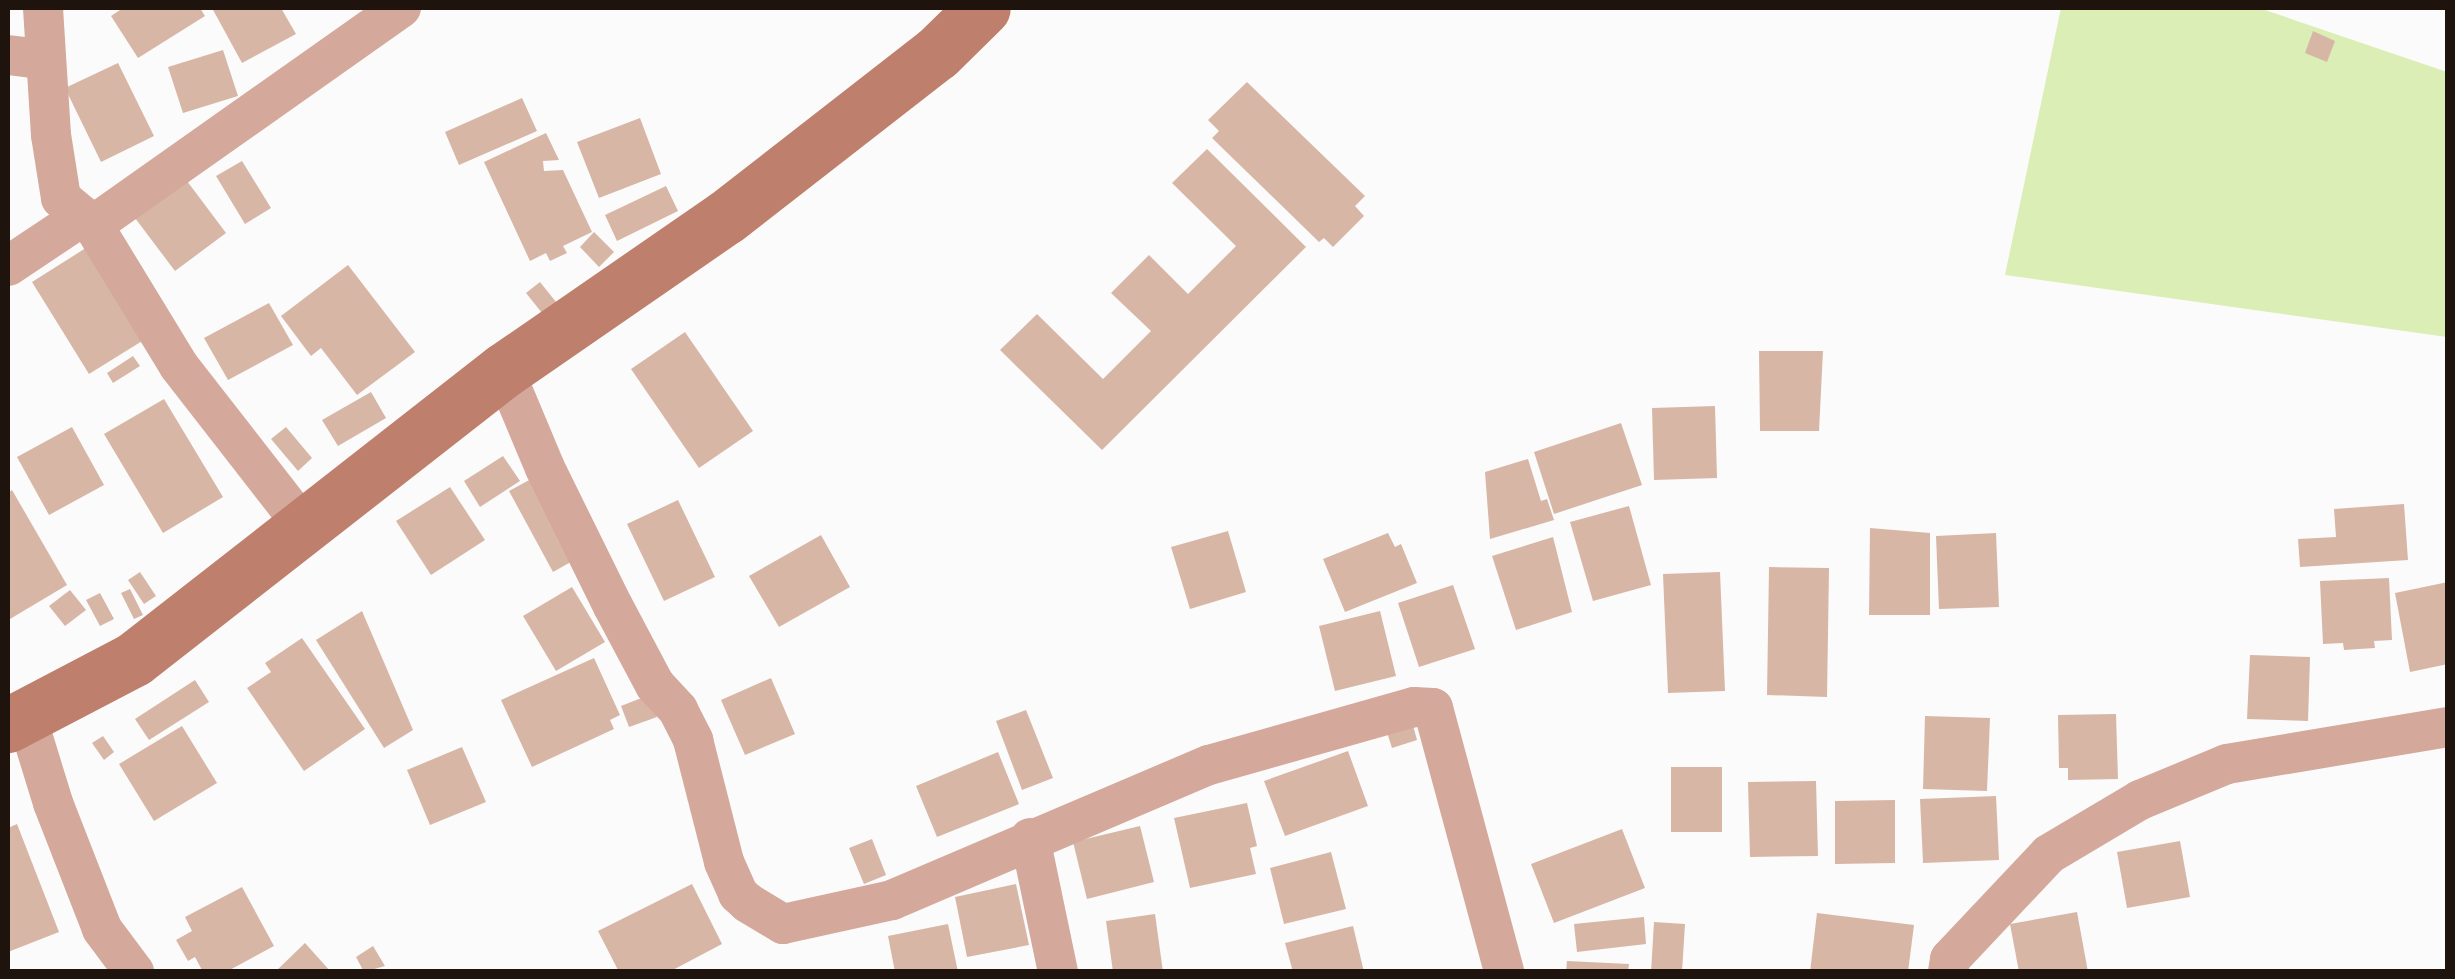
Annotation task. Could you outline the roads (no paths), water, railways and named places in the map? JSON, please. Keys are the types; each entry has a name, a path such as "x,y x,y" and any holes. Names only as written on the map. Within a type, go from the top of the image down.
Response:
{"street":[{"path":"43,8 27,58 61,198 88,220 179,366 305,528"},
{"path":"8,266 88,220 401,8"},
{"path":"134,972 102,929 17,720 134,659 504,370 726,216 938,53 984,8"},
{"path":"504,370 545,468 613,606 655,685 678,710 693,740 724,862 738,894 748,903 784,924 892,900 1209,765 1414,707 1432,708 1504,972"},
{"path":"1948,972 1950,959 1961,946 2049,854 2140,800 2227,764 2448,728"},
{"path":"1030,838 1058,972"}]}
